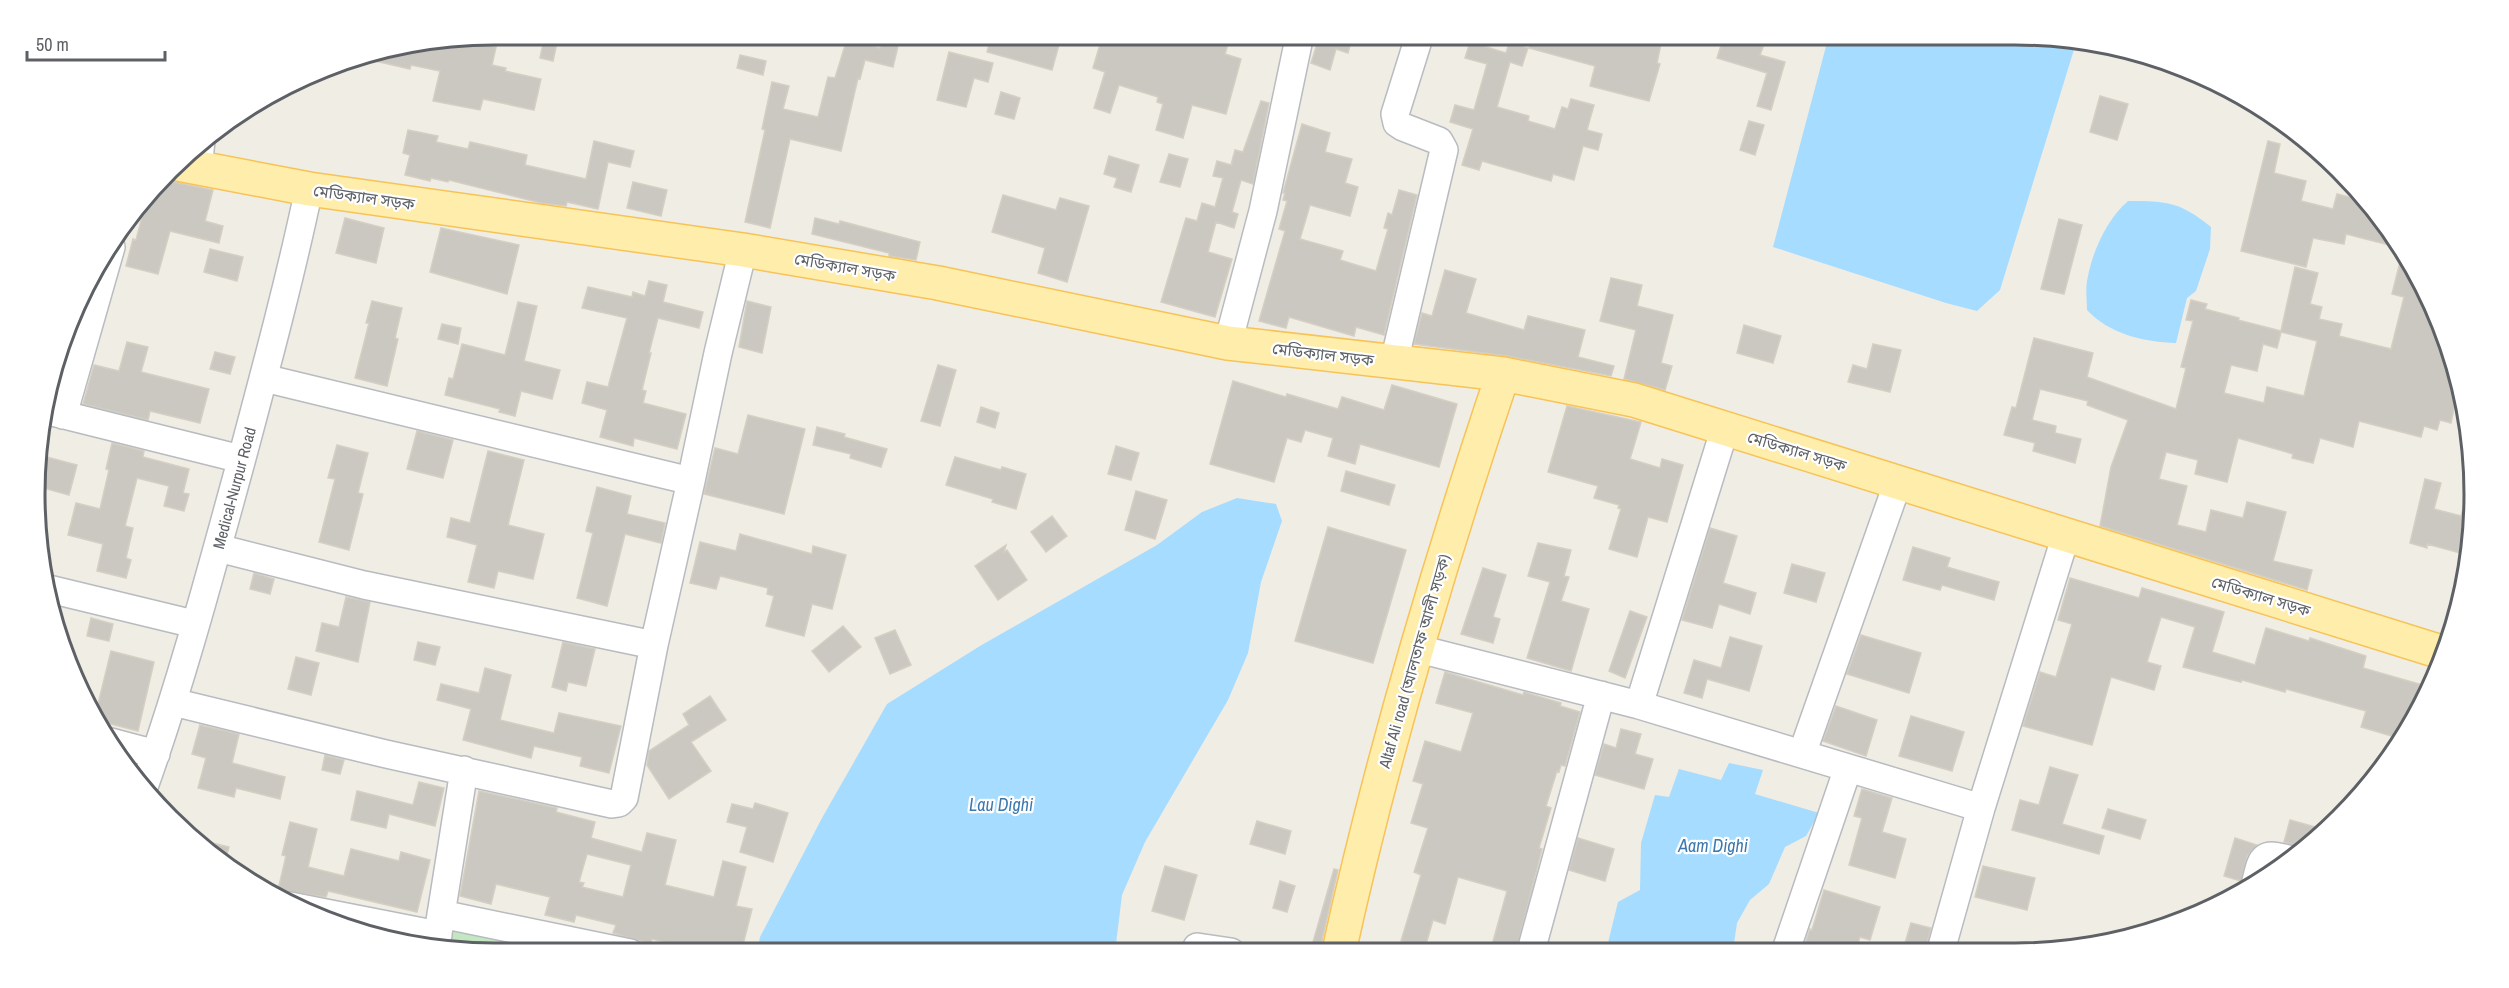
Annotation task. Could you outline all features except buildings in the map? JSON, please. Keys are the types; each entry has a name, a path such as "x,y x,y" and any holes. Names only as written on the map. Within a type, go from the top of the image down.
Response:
{"main road":[{"name":"মেডিক্যাল সড়ক","path":"196,158 309,189 743,250 938,283 1228,343 1503,375 1634,400 2436,650"},
{"name":"Altaf Ali road (আলতাফ আলী সড়ক)","path":"1341,943 1357,870 1415,648 1503,375"}],"street":[{"path":"1228,343 1263,211 1298,45"},
{"path":"1394,362 1444,150 1439,141 1397,123 1395,114 1417,45"},
{"name":"Medical-Nurpur Road","path":"147,779 173,702 218,548 290,280 309,189"},
{"path":"173,702 612,804 620,803 624,798 654,645 743,250"},
{"path":"101,277 54,412 242,459"},
{"path":"264,378 691,481"},
{"path":"1639,705 1725,428"},
{"path":"1802,754 1898,482"},
{"path":"1943,943 1980,808 2066,535"},
{"path":"218,548 364,585 654,645"},
{"path":"56,591 195,624"},
{"path":"1415,648 1639,705 1980,808"},
{"path":"1533,943 1601,695"},
{"path":"122,745 156,754"},
{"path":"1788,943 1848,768"},
{"path":"438,932 464,770"},
{"path":"2258,871 2260,862 2265,857 2270,855 2278,857"},
{"path":"336,914 438,932 539,943"}],"green space":[{"path":"448,924 533,943 494,943 445,940"}],"water":[{"path":"1826,45 2015,45 2074,49 2000,290 1977,311 1773,247"},
{"path":"2128,201 2173,205 2191,212 2211,227 2210,249 2196,291 2187,298 2176,343 2152,341 2116,331 2087,310 2086,289 2090,266 2102,235 2114,216"},
{"name":"Lau Dighi","path":"1237,498 1276,504 1282,521 1261,582 1248,653 1228,700 1145,842 1122,895 1116,943 759,943 822,818 887,704 980,646 1157,545 1202,512"},
{"name":"Aam Dighi","path":"1729,763 1763,770 1755,794 1819,813 1806,836 1785,847 1769,884 1750,900 1737,923 1734,943 1608,943 1618,902 1640,890 1641,843 1655,795 1669,797 1679,769 1721,780"}]}
